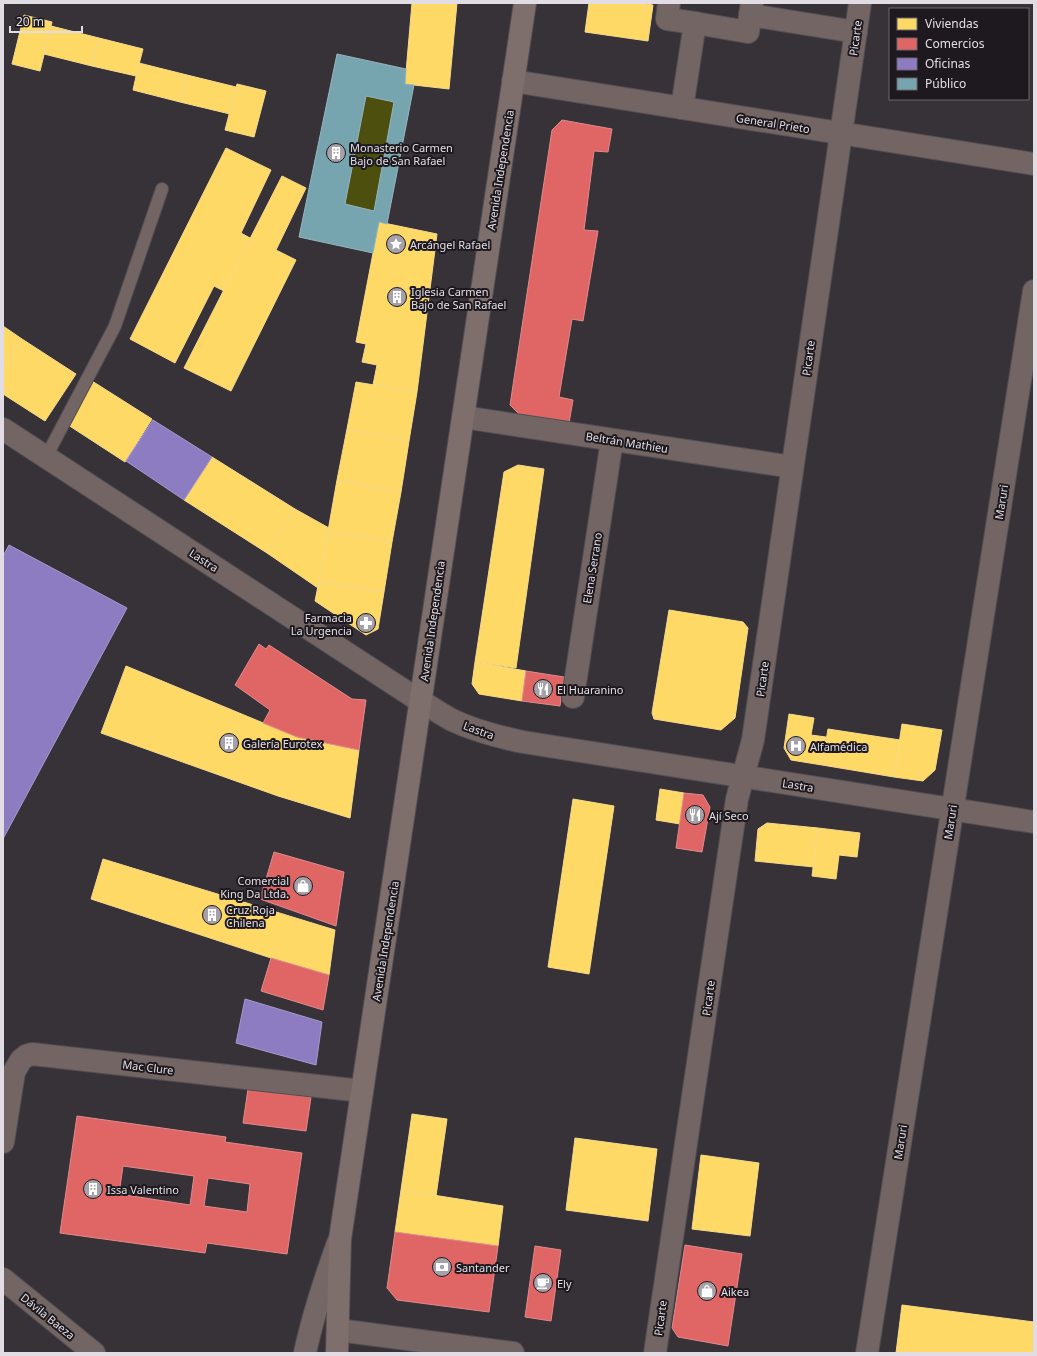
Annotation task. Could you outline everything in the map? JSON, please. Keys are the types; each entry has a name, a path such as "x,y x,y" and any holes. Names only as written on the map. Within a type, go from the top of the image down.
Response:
{"main road":[{"name":"Avenida Independencia","path":"337,1353 340,1238 525,3"}],"street":[{"path":"669,3 667,19 695,24 748,32 751,9 856,32"},
{"name":"Picarte","path":"655,1353 737,799 753,740 860,3"},
{"path":"682,108 695,24"},
{"name":"General Prieto","path":"513,81 1034,164"},
{"name":"Maruri","path":"867,1353 1034,291"},
{"name":"Beltrán Mathieu","path":"463,417 792,467"},
{"name":"Lastra","path":"3,429 420,701 457,722 472,728 507,739 1034,822"},
{"name":"Elena Serrano","path":"573,697 612,440"},
{"name":"Mac Clure","path":"3,1142 14,1072 21,1060 32,1054 362,1091"},
{"name":"Avenida Independencia","path":"305,1353 319,1300 340,1238"},
{"name":"Dávila Baeza","path":"3,1279 94,1353"},
{"path":"338,1330 513,1353"}],"lane":[{"path":"46,457 115,326 162,189"}],"shaded area":[{"path":"366,96 394,102 374,211 345,204"}],"building: Viviendas":[{"path":"412,3 457,3 449,89 405,84"},
{"path":"589,3 639,3 653,5 648,41 585,32"},
{"path":"24,15 52,22 40,71 12,64"},
{"path":"51,26 99,38 92,66 44,54"},
{"path":"99,38 143,49 136,76 92,66"},
{"path":"139,63 187,75 180,102 133,90"},
{"path":"187,75 236,87 230,114 180,102"},
{"path":"237,84 266,91 254,137 225,130"},
{"path":"226,148 271,170 241,233 250,238 224,291 214,286 175,363 130,339"},
{"path":"282,176 306,188 276,250 296,260 231,391 184,368"},
{"name":"Iglesia Carmen Bajo de San Rafael","path":"379,222 437,234 417,392 373,385 377,365 362,362 366,344 356,342"},
{"path":"3,326 22,339 3,368"},
{"path":"22,339 76,374 45,421 3,394 3,368"},
{"path":"92,381 152,419 125,462 65,423"},
{"path":"356,382 417,392 409,441 347,429"},
{"path":"347,429 409,441 401,492 337,480"},
{"path":"212,457 295,509 267,553 184,500"},
{"path":"518,465 544,469 516,668 475,662 504,472"},
{"path":"337,480 401,492 392,542 328,531"},
{"path":"295,509 329,528 318,588 267,553"},
{"path":"328,531 392,542 384,592 319,581"},
{"path":"319,581 384,592 378,629 366,635 315,601"},
{"path":"669,610 743,622 748,628 735,718 721,730 654,719 652,713"},
{"path":"475,662 526,671 522,701 479,694 472,684"},
{"name":"Galería Eurotex","path":"126,666 297,737 359,750 350,818 278,796 101,733"},
{"path":"789,714 814,718 811,735 826,737 822,765 791,760 784,748"},
{"path":"902,724 942,730 935,770 923,781 894,777"},
{"path":"828,729 900,740 894,777 822,765"},
{"path":"660,789 684,793 680,824 656,820"},
{"path":"573,799 614,806 589,974 548,967"},
{"path":"767,823 818,828 814,867 755,861 758,829"},
{"path":"818,828 860,833 857,857 839,855 836,879 812,876"},
{"name":"Cruz Roja Chilena","path":"103,859 335,930 329,975 271,958 91,899"},
{"path":"412,1114 447,1119 436,1196 401,1190"},
{"path":"575,1138 657,1149 648,1221 566,1210"},
{"path":"701,1155 759,1163 750,1236 692,1229"},
{"path":"401,1190 503,1206 498,1246 395,1232"},
{"path":"902,1305 1034,1322 1034,1353 896,1353"}],"building: Comercios":[{"path":"562,120 612,129 608,152 594,151 584,230 598,231 583,321 572,319 559,397 573,400 569,423 521,416 510,405 552,130"},
{"path":"259,644 266,649 269,645 352,699 366,700 359,750 297,737 263,723 270,710 235,685"},
{"name":"El Huaranino","path":"526,671 564,677 560,706 522,701"},
{"name":"Ají Seco","path":"684,793 703,795 710,807 702,852 676,848"},
{"name":"Comercial King Da Ltda.","path":"274,852 344,872 336,926 260,899"},
{"path":"271,958 329,975 323,1010 261,991"},
{"path":"248,1089 311,1097 306,1131 243,1123"},
{"name":"Issa Valentino","path":"77,1116 226,1137 225,1142 302,1153 287,1254 207,1243 205,1253 60,1233","holes":["123,1166 194,1176 190,1205 119,1194","208,1178 250,1184 247,1212 204,1206"]},
{"name":"Santander","path":"395,1232 498,1246 489,1312 397,1300 387,1288"},
{"name":"Aikea","path":"685,1245 742,1254 728,1346 678,1337 672,1328"},
{"name":"Ely","path":"535,1246 561,1250 551,1321 525,1317"}],"building: Oficinas":[{"path":"153,420 212,457 184,500 126,461"},
{"path":"9,545 127,608 3,839 3,556"},
{"path":"245,999 322,1022 316,1065 236,1043"}],"building: Público":[{"name":"Monasterio Carmen Bajo de San Rafael","path":"337,54 406,69 405,84 414,85 387,224 379,222 373,253 299,237","holes":["366,96 394,102 374,211 345,204"]}],"place":[{"name":"Monasterio Carmen Bajo de San Rafael","path":"336,153"},
{"name":"Arcángel Rafael","path":"396,244"},
{"name":"Iglesia Carmen Bajo de San Rafael","path":"397,297"},
{"name":"Farmacia La Urgencia","path":"366,623"},
{"name":"El Huaranino","path":"543,689"},
{"name":"Galería Eurotex","path":"229,743"},
{"name":"Alfamédica","path":"796,746"},
{"name":"Ají Seco","path":"695,815"},
{"name":"Comercial King Da Ltda.","path":"303,886"},
{"name":"Cruz Roja Chilena","path":"212,915"},
{"name":"Issa Valentino","path":"93,1189"},
{"name":"Santander","path":"442,1267"},
{"name":"Ely","path":"543,1283"},
{"name":"Aikea","path":"707,1291"}]}
